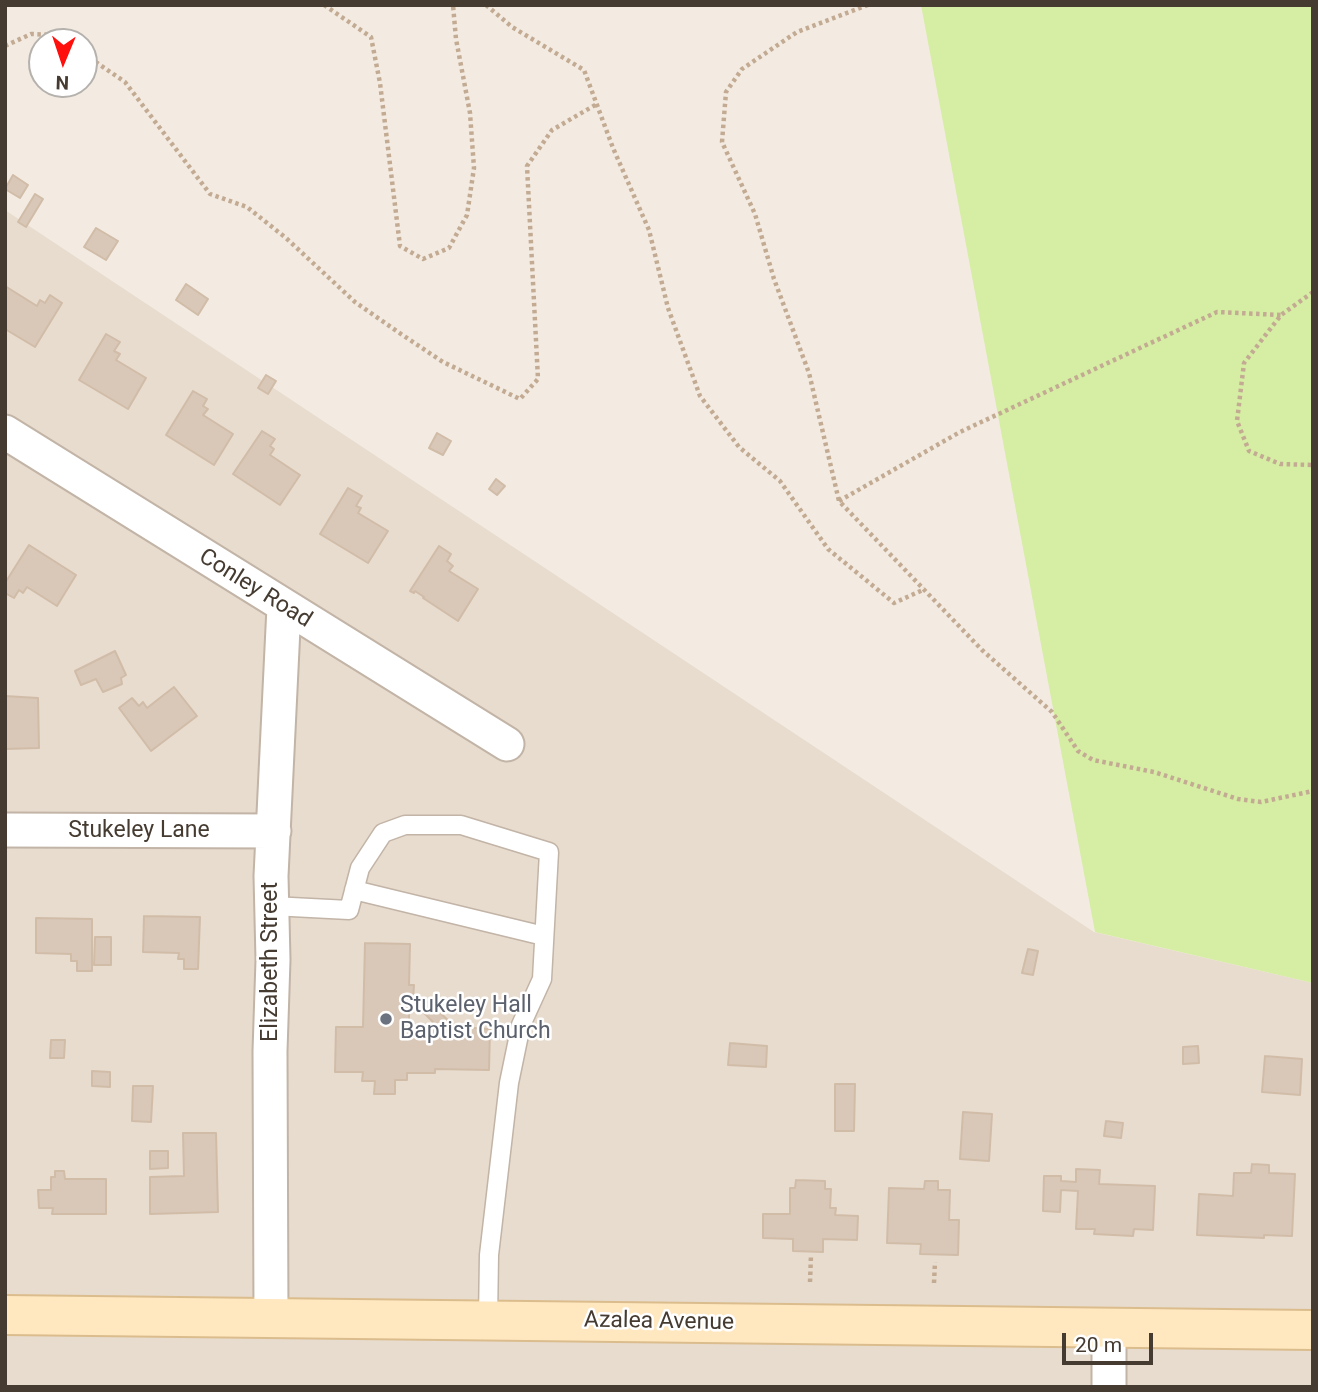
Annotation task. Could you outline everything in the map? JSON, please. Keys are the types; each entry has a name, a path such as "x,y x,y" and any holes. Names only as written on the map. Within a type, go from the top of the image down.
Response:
{"main road":[{"name":"Azalea Avenue","path":"5,1315 1313,1330"}],"street":[{"name":"Conley Road","path":"5,432 507,744"},
{"name":"Elizabeth Street","path":"271,1318 272,906 284,607"},
{"name":"Stukeley Lane","path":"5,830 274,831"},
{"path":"1109,1327 1109,1387"}],"lane":[{"path":"272,906 349,910 360,868 383,833 405,825 461,825 549,852 542,979 522,1026 509,1083 489,1255 488,1320"},
{"path":"354,890 544,936"}],"path":[{"path":"324,5 371,37 380,83 400,246 423,259 449,248 467,215 474,168 470,113 456,39 453,5"},
{"path":"486,5 512,27 584,70 613,148 649,230 668,308 700,396 739,447 780,481 828,549 894,603 925,589"},
{"path":"868,5 797,32 742,69 726,92 722,142 755,214 774,279 809,373 839,501 982,650 1052,712 1077,751 1093,760 1154,772 1238,799 1261,802 1313,791"},
{"path":"5,46 28,35"},
{"path":"98,64 125,82 209,194 247,207 355,303 443,362 520,399 538,379 527,166 552,131 597,104"},
{"path":"1313,292 1281,315 1244,363 1237,421 1249,452 1280,464 1313,465"},
{"path":"839,501 960,432 1217,312 1281,315"},
{"path":"810,1282 811,1255"},
{"path":"934,1283 935,1262"}],"shaded area":[{"path":"5,210 1094,932 1313,983 1313,1387 5,1387"}],"green space":[{"path":"921,5 1313,5 1313,983 1095,932"}],"building":[{"path":"13,175 28,185 20,198 5,189"},
{"path":"35,194 43,199 26,227 18,222"},
{"path":"96,228 118,241 106,260 84,247"},
{"path":"186,284 208,299 198,315 176,300"},
{"path":"5,286 37,306 40,300 45,303 50,295 62,303 35,347 5,329"},
{"path":"106,334 120,342 114,351 120,354 116,360 146,378 128,409 79,380"},
{"path":"266,375 276,381 268,394 258,388"},
{"path":"193,391 207,399 203,406 208,409 203,415 233,434 214,465 166,435"},
{"path":"262,431 275,439 270,446 274,449 270,455 300,475 280,505 233,474"},
{"path":"437,433 451,441 443,455 429,448"},
{"path":"496,479 505,486 497,495 489,489"},
{"path":"348,488 362,496 356,506 361,508 358,513 388,531 368,563 320,534"},
{"path":"29,545 76,575 57,606 27,587 23,593 19,590 14,598 5,593 5,583"},
{"path":"439,546 451,554 447,561 453,566 449,571 478,589 458,621 415,591 410,591"},
{"path":"115,651 126,675 121,678 122,684 103,692 96,679 81,685 75,671"},
{"path":"174,687 197,716 151,751 119,708 132,698 139,706 143,702 147,708"},
{"path":"5,696 38,698 39,748 5,749"},
{"path":"144,916 200,917 198,969 184,969 184,959 178,959 179,953 143,952"},
{"path":"36,918 92,919 92,971 77,971 77,961 71,961 71,954 36,953"},
{"path":"95,937 111,937 111,965 94,965"},
{"name":"Stukeley Hall Baptist Church","path":"365,943 410,944 409,985 414,985 413,1000 429,1002 455,1027 490,1029 489,1070 435,1069 435,1073 407,1073 407,1080 395,1080 395,1094 374,1094 375,1081 362,1081 363,1072 335,1072 336,1027 363,1027","holes":["409,1011 423,1012 439,1028 409,1027"]},
{"path":"1028,949 1038,951 1033,975 1022,973"},
{"path":"51,1040 65,1040 64,1058 50,1058"},
{"path":"730,1043 767,1046 766,1067 728,1065"},
{"path":"1198,1046 1199,1063 1183,1064 1183,1047"},
{"path":"1265,1056 1302,1059 1300,1095 1262,1092"},
{"path":"92,1071 110,1072 110,1087 92,1086"},
{"path":"835,1084 855,1084 854,1131 835,1131"},
{"path":"133,1086 153,1086 151,1122 132,1121"},
{"path":"963,1112 992,1114 989,1161 960,1159"},
{"path":"1106,1121 1123,1123 1121,1138 1104,1136"},
{"path":"183,1133 216,1133 218,1212 150,1214 150,1177 184,1176"},
{"path":"150,1151 168,1151 168,1168 150,1169"},
{"path":"1252,1164 1269,1165 1269,1173 1295,1174 1292,1236 1264,1235 1264,1238 1197,1235 1199,1194 1233,1196 1234,1173 1251,1173"},
{"path":"1076,1169 1100,1170 1099,1184 1155,1186 1153,1230 1134,1229 1133,1236 1094,1234 1095,1229 1076,1229 1078,1191 1061,1190 1060,1212 1043,1211 1044,1176 1061,1176 1061,1181 1076,1182"},
{"path":"55,1171 64,1171 65,1179 106,1179 106,1214 52,1214 53,1208 39,1208 38,1190 51,1190 51,1177 55,1177"},
{"path":"796,1180 825,1181 825,1189 831,1189 830,1208 836,1208 835,1215 858,1216 857,1240 823,1239 823,1252 793,1251 793,1239 763,1238 763,1214 790,1214 790,1188 795,1188"},
{"path":"925,1181 938,1181 938,1190 950,1190 949,1220 959,1220 958,1255 920,1254 921,1244 887,1243 889,1188 924,1189"}],"place":[{"name":"Stukeley Hall Baptist Church","path":"386,1019"}]}
